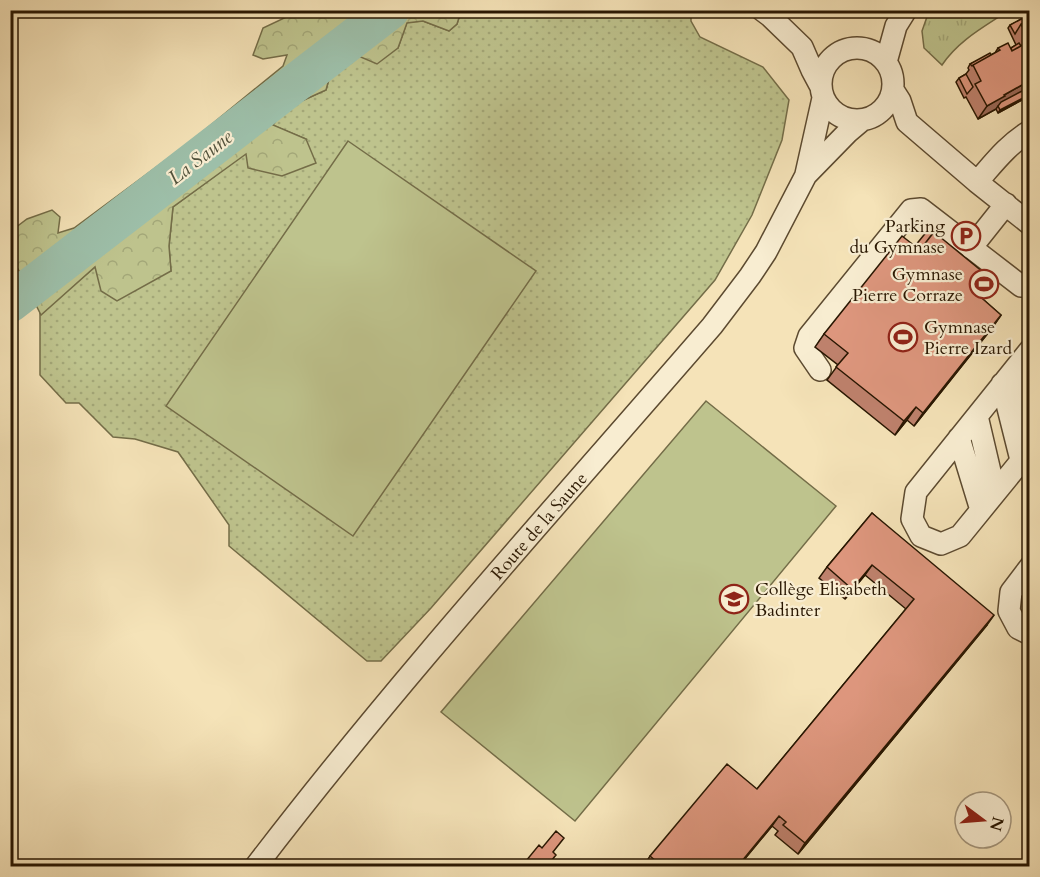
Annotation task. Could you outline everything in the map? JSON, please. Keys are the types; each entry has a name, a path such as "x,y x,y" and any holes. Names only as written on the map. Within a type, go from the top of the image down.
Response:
{"street":[{"path":"767,12 802,47 829,108 838,116 849,120 907,122"},
{"path":"860,48 901,18"},
{"path":"886,62 901,18"},
{"path":"802,47 838,53 849,48 860,48 879,55 891,71 893,90 900,101 907,122 1029,224"},
{"name":"Route de la Saune","path":"256,867 391,697 712,326 750,276 766,252 806,175 822,91 822,72 838,53"},
{"name":"Route de la Saune","path":"806,175 848,132 883,110 893,90"},
{"path":"977,182 997,158 1029,131"},
{"path":"971,249 1006,204"},
{"path":"820,370 805,348 809,336 911,210 921,209 1021,286"},
{"path":"1002,384 1025,455 960,536 940,544 921,536 912,519 916,492 1002,384 1024,357"},
{"path":"1024,357 1029,420"},
{"path":"982,409 1001,486"},
{"path":"959,438 981,510"},
{"path":"1029,567 1011,592 1009,611 1018,628 1029,634"}],"green space":[{"path":"929,10 1008,11 964,41 942,65 924,48 922,31"},
{"path":"299,11 461,11 457,24 449,31 423,21 407,23 398,48 377,64 342,49 332,68 326,90 286,108 273,125 306,139 316,163 282,176 248,168 246,154 173,207 169,246 171,271 117,301 101,291 95,267 41,315 18,269 11,262 11,231 27,219 52,210 60,217 58,233 74,228 190,142 283,66 287,55 263,59 253,55 263,28"},
{"path":"461,11 691,11 691,21 700,37 763,67 789,100 782,140 752,215 715,280 431,608 381,661 367,661 229,546 229,525 178,452 135,439 113,437 79,403 66,403 40,375 40,313 95,267 171,271 169,246 173,207 246,153 306,139 272,125 286,108 326,90 332,68 343,49 398,48 407,22 423,21 449,31 457,24"},
{"path":"348,141 536,271 353,536 166,406"},
{"path":"706,401 836,506 575,821 441,712"}],"building":[{"path":"1027,16 1029,20 1021,24 1015,34 1010,25"},
{"path":"1029,20 1029,40 1021,24"},
{"path":"1029,41 1029,81 987,106 975,84 981,81 973,65 1008,43 1012,51"},
{"path":"1019,43 1021,46 1012,51 1011,48"},
{"path":"990,53 991,55 972,66 970,64"},
{"path":"966,74 973,87 967,94 959,78"},
{"path":"1022,91 1025,97 1000,110 998,106 1001,102"},
{"path":"928,230 933,233 920,250 915,246"},
{"name":"Gymnase Pierre Izard","path":"934,232 989,277 976,293 1001,315 923,413 916,407 904,421 836,367 848,353 824,334 902,236 920,250"},
{"path":"872,513 994,615 805,843 783,825 786,822 779,816 737,867 663,867 650,856 727,764 757,789 914,599 872,565 852,589 827,567"},
{"path":"556,831 564,838 553,852 556,855 546,867 521,867 539,845 542,848"}],"waterway":[{"name":"La Saune","path":"10,303 390,10"}],"place":[{"name":"Parking du Gymnase","path":"966,236"},
{"name":"Gymnase Pierre Corraze","path":"984,284"},
{"name":"Gymnase Pierre Izard","path":"903,337"},
{"name":"Collège Elisabeth Badinter","path":"734,599"}]}
